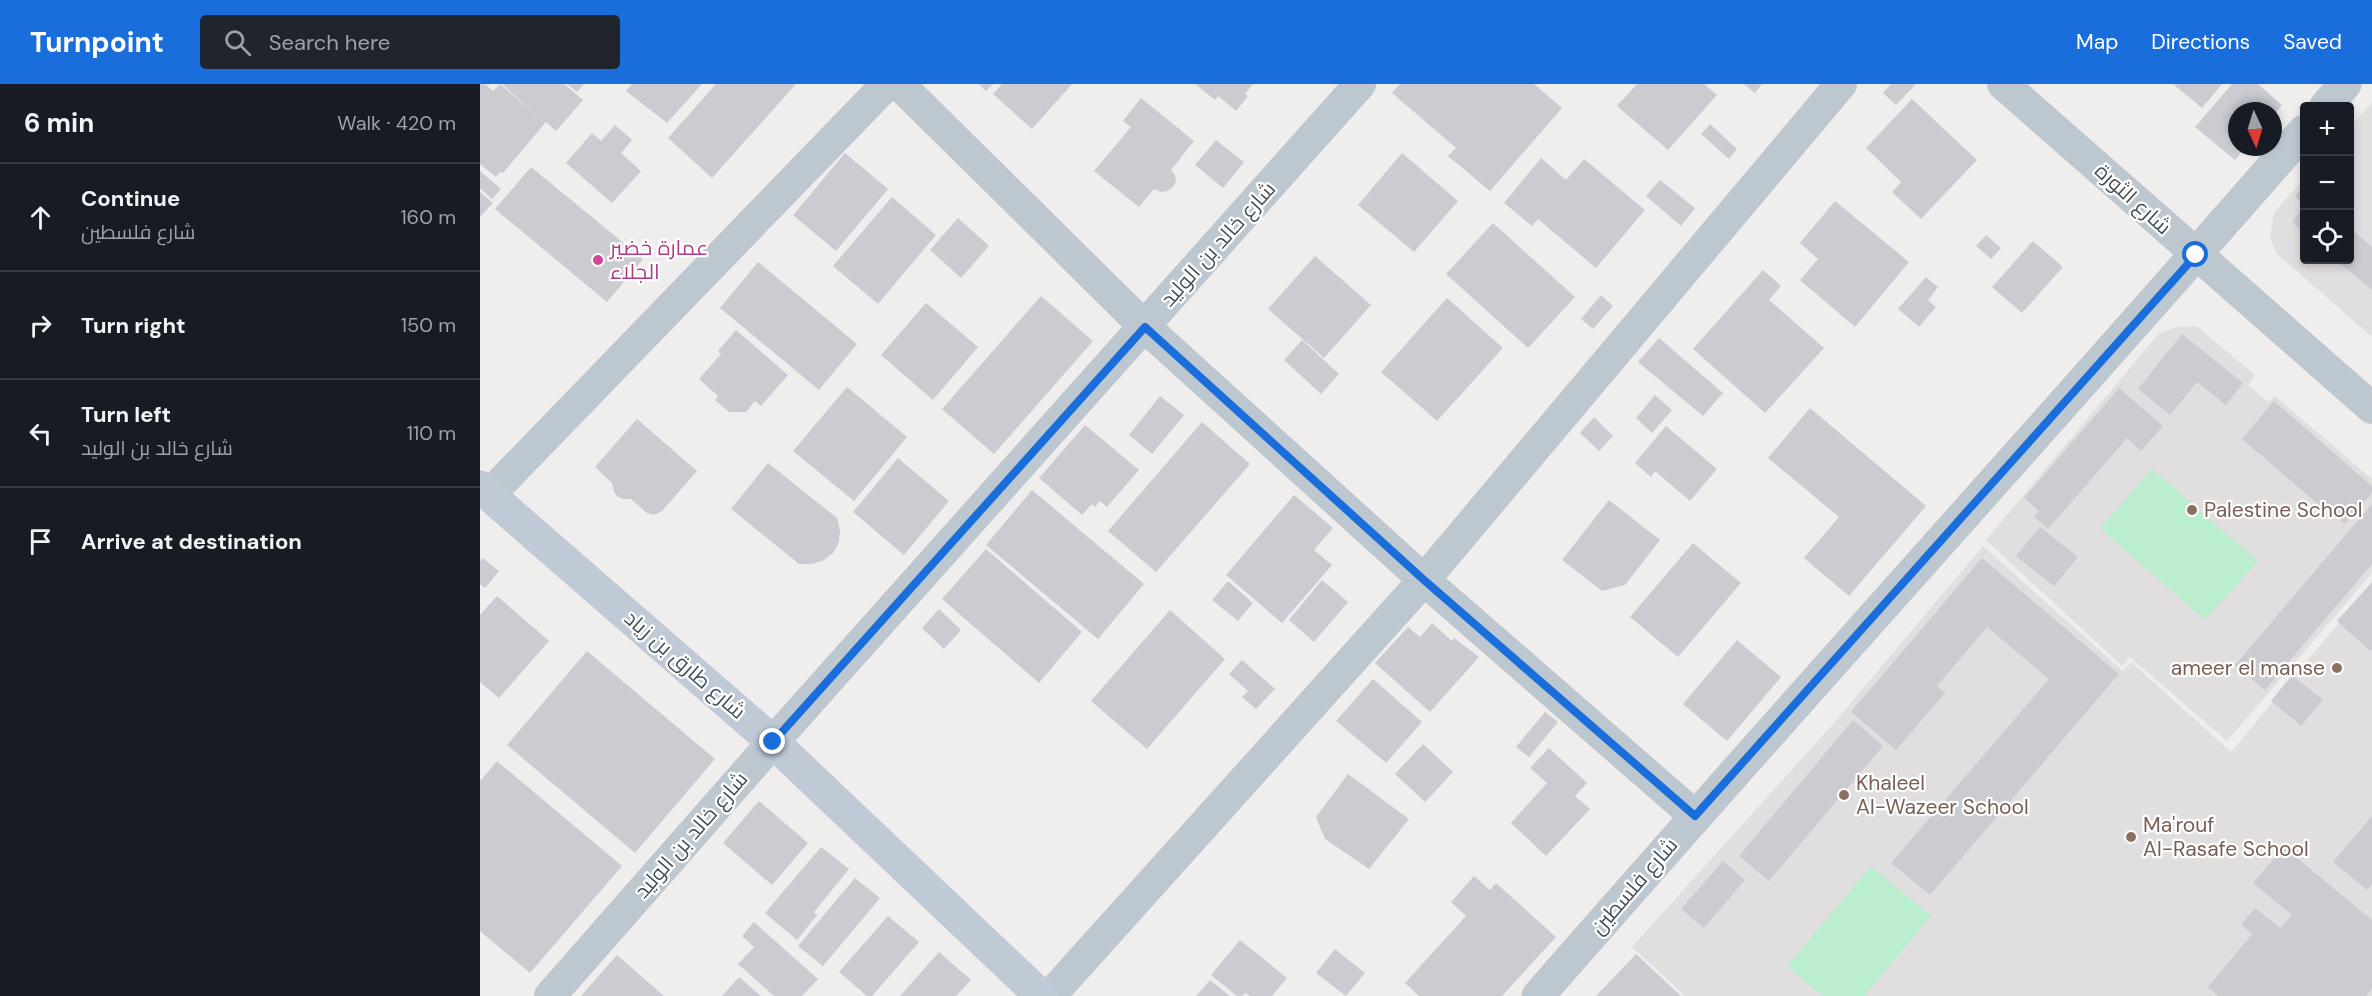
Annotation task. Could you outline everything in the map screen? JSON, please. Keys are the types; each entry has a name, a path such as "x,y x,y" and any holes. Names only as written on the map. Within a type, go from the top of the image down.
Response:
{"main road":[{"name":"شارع طارق بن زياد","path":"484,491 773,742 1041,996"}],"street":[{"path":"484,491 886,84"},
{"path":"899,84 1145,327 1424,580 1695,816"},
{"name":"شارع خالد بن الوليد","path":"550,996 773,742 1360,84"},
{"path":"1050,996 1424,580 1840,84"},
{"name":"شارع الثورة","path":"2003,84 2372,408"},
{"path":"2329,102 2345,84"},
{"name":"شارع فلسطين","path":"1538,996 1695,816 2300,136"}],"shaded area":[{"path":"2372,102 2372,337 2276,253 2270,237 2274,213 2300,183 2300,264 2354,264 2354,122"},
{"name":"Palestine School","path":"2196,326 2255,375 2248,385 2268,402 2275,396 2372,479 2372,573 2227,741 2130,657 2122,666 1986,540 2159,333 2178,327"},
{"path":"1983,546 2123,671 2131,662 2231,752 2372,583 2372,996 1685,996 1632,947 1833,724"}],"green space":[{"path":"2152,469 2258,561 2205,620 2100,528"},
{"path":"1871,866 1931,916 1864,996 1823,996 1787,966"}],"building":[{"path":"480,84 485,84 493,91 500,84 541,119 502,84 564,84 583,100 556,131 546,122 503,173 500,172 496,177 480,164"},
{"path":"567,84 584,84 577,92"},
{"path":"632,84 702,84 667,123 626,91"},
{"path":"716,84 796,84 712,178 668,138"},
{"path":"979,84 993,84 986,91"},
{"path":"1002,84 1072,84 1032,129 993,94"},
{"path":"1195,84 1253,84 1245,94 1248,96 1236,111 1218,96 1215,100"},
{"path":"1400,84 1534,84 1562,108 1490,191 1448,156 1456,148 1392,93"},
{"path":"1637,84 1704,84 1717,95 1668,150 1617,106"},
{"path":"1744,84 1762,84 1755,93"},
{"path":"1891,84 1916,84 1896,105 1883,93"},
{"path":"2173,84 2222,84 2202,108"},
{"path":"2232,84 2258,84 2279,102 2228,102 2228,154 2195,127"},
{"path":"1141,98 1194,141 1171,170 1176,182 1172,188 1161,192 1154,189 1139,207 1094,171 1131,127 1123,121"},
{"path":"1912,99 1977,160 1921,219 1892,192 1901,182 1866,148"},
{"path":"1710,124 1737,149 1729,159 1701,134"},
{"path":"615,125 632,140 621,153 641,171 612,203 566,163 592,133 601,141"},
{"path":"1216,140 1244,162 1223,188 1195,165"},
{"path":"845,153 888,189 836,251 793,215"},
{"path":"1402,153 1458,201 1414,252 1358,205"},
{"path":"1541,158 1566,180 1584,159 1645,210 1596,268 1538,219 1532,226 1504,203"},
{"path":"531,167 643,259 607,302 495,209"},
{"path":"480,171 501,189 492,199 480,188"},
{"path":"1660,180 1695,208 1681,226 1646,196"},
{"path":"2300,190 2300,201 2295,196"},
{"path":"480,192 493,203 480,217"},
{"path":"892,197 936,235 878,304 833,266"},
{"path":"1835,201 1909,262 1855,327 1800,280 1818,259 1800,243"},
{"path":"2300,212 2300,229 2292,222"},
{"path":"958,218 989,246 961,278 930,250"},
{"path":"1493,223 1575,297 1528,348 1446,274"},
{"path":"2354,231 2372,247 2372,290 2341,264 2354,264"},
{"path":"1986,235 2001,248 1991,259 1976,246"},
{"path":"2033,241 2063,267 2022,313 1992,287"},
{"path":"1315,256 1371,305 1324,358 1268,309"},
{"path":"758,262 857,344 819,390 720,308"},
{"path":"1763,270 1781,286 1769,300 1824,348 1765,413 1693,349"},
{"path":"1926,277 1938,287 1928,300 1936,307 1919,327 1898,309"},
{"path":"1601,295 1613,306 1593,329 1581,319"},
{"path":"1041,296 1093,341 994,454 942,409"},
{"path":"1447,298 1503,348 1437,421 1381,372"},
{"path":"926,303 978,347 933,400 881,355"},
{"path":"736,330 788,375 761,406 755,401 746,412 729,412 715,400 718,396 699,379 721,354 718,351"},
{"path":"2182,334 2243,383 2226,405 2197,382 2170,415 2138,389"},
{"path":"1659,338 1723,393 1703,416 1638,362"},
{"path":"1302,340 1339,374 1321,394 1284,360"},
{"path":"847,387 907,437 854,501 793,451"},
{"path":"2119,388 2163,426 2141,451 2127,438 2048,529 2034,517 2039,511 2024,498"},
{"path":"1655,395 1672,410 1652,433 1636,418"},
{"path":"1160,396 1184,415 1152,454 1129,435"},
{"path":"2274,401 2372,486 2372,493 2345,524 2327,508 2326,511 2242,439"},
{"path":"1810,408 1926,506 1849,596 1804,558 1839,517 1768,458"},
{"path":"1594,417 1613,436 1599,451 1580,433"},
{"path":"637,419 697,471 662,511 654,515 647,513 631,499 618,497 612,483 595,467"},
{"path":"1202,422 1250,464 1156,572 1108,531"},
{"path":"1085,425 1139,470 1107,507 1100,501 1095,507 1092,504 1082,515 1039,478"},
{"path":"1666,426 1717,469 1690,501 1655,471 1651,477 1635,463"},
{"path":"898,458 949,501 904,555 853,512"},
{"path":"768,463 837,518 840,530 839,542 833,553 824,560 812,564 799,564 731,509"},
{"path":"1032,490 1144,584 1098,639 986,545"},
{"path":"1294,495 1333,528 1314,550 1332,565 1282,623 1226,575"},
{"path":"1609,500 1660,540 1625,585 1602,591 1562,560"},
{"path":"2372,504 2372,564 2265,690 2235,665"},
{"path":"2040,527 2078,557 2054,586 2016,556"},
{"path":"1693,543 1741,583 1678,657 1630,617"},
{"path":"986,549 1082,632 1039,683 942,599"},
{"path":"483,558 499,571 485,588 480,584 480,561"},
{"path":"1982,558 2119,674 1930,895 1891,863 2049,679 1987,627 1937,686 1945,693 1896,750 1851,712"},
{"path":"1322,580 1348,602 1314,642 1289,620"},
{"path":"1228,581 1253,603 1238,621 1212,600"},
{"path":"2372,582 2372,649 2370,651 2337,621"},
{"path":"497,596 549,641 499,698 480,682 480,615"},
{"path":"939,609 961,630 944,649 922,628"},
{"path":"1170,610 1225,659 1147,749 1091,701"},
{"path":"1432,623 1452,641 1454,638 1479,657 1430,712 1375,663 1408,627 1420,637"},
{"path":"1737,640 1781,677 1727,741 1683,704"},
{"path":"587,651 715,759 635,853 507,745"},
{"path":"1242,660 1275,689 1256,709 1242,697 1248,691 1229,674"},
{"path":"2292,675 2323,700 2301,726 2271,701"},
{"path":"1373,679 1422,722 1386,763 1336,721"},
{"path":"1545,712 1558,722 1529,757 1516,747"},
{"path":"1853,720 1883,746 1769,881 1739,856"},
{"path":"1423,744 1453,772 1425,802 1395,774"},
{"path":"1549,748 1587,783 1575,796 1590,809 1546,856 1511,823 1547,783 1530,768"},
{"path":"497,761 622,866 530,973 480,931 480,781"},
{"path":"1348,774 1409,819 1369,869 1325,839 1316,817"},
{"path":"759,801 808,843 772,885 723,843"},
{"path":"2372,816 2372,884 2367,890 2333,862"},
{"path":"821,847 849,869 814,912 817,915 797,940 765,913"},
{"path":"2284,847 2372,920 2372,989 2366,996 2218,996 2208,987 2252,934 2241,925 2255,908 2280,928 2292,915 2253,883"},
{"path":"1723,861 1745,880 1704,928 1681,909"},
{"path":"1474,876 1490,890 1496,883 1556,937 1502,996 1419,996 1405,983 1466,916 1451,902"},
{"path":"855,878 880,898 823,966 798,946"},
{"path":"888,916 919,942 872,996 867,996 839,972"},
{"path":"754,922 818,979 802,996 774,996 738,964 754,947 742,936"},
{"path":"1240,940 1287,978 1272,996 1250,996 1245,993 1237,996 1211,975"},
{"path":"1335,949 1365,973 1346,996 1316,973"},
{"path":"939,952 971,980 956,996 900,996"},
{"path":"1636,954 1681,996 1596,996"},
{"path":"617,955 664,996 581,996"},
{"path":"739,977 761,996 722,996"},
{"path":"1210,980 1230,996 1196,996"}],"place":[{"name":"عمارة خضير الجلاء","path":"598,260"},
{"name":"Palestine School","path":"2192,510"},
{"name":"ameer el manse","path":"2337,668"},
{"name":"Khaleel Al-Wazeer School","path":"1844,795"},
{"name":"Ma'rouf Al-Rasafe School","path":"2131,837"}],"route":[{"path":"773,742 1145,327 1424,580 1695,816 2196,255"}]}
